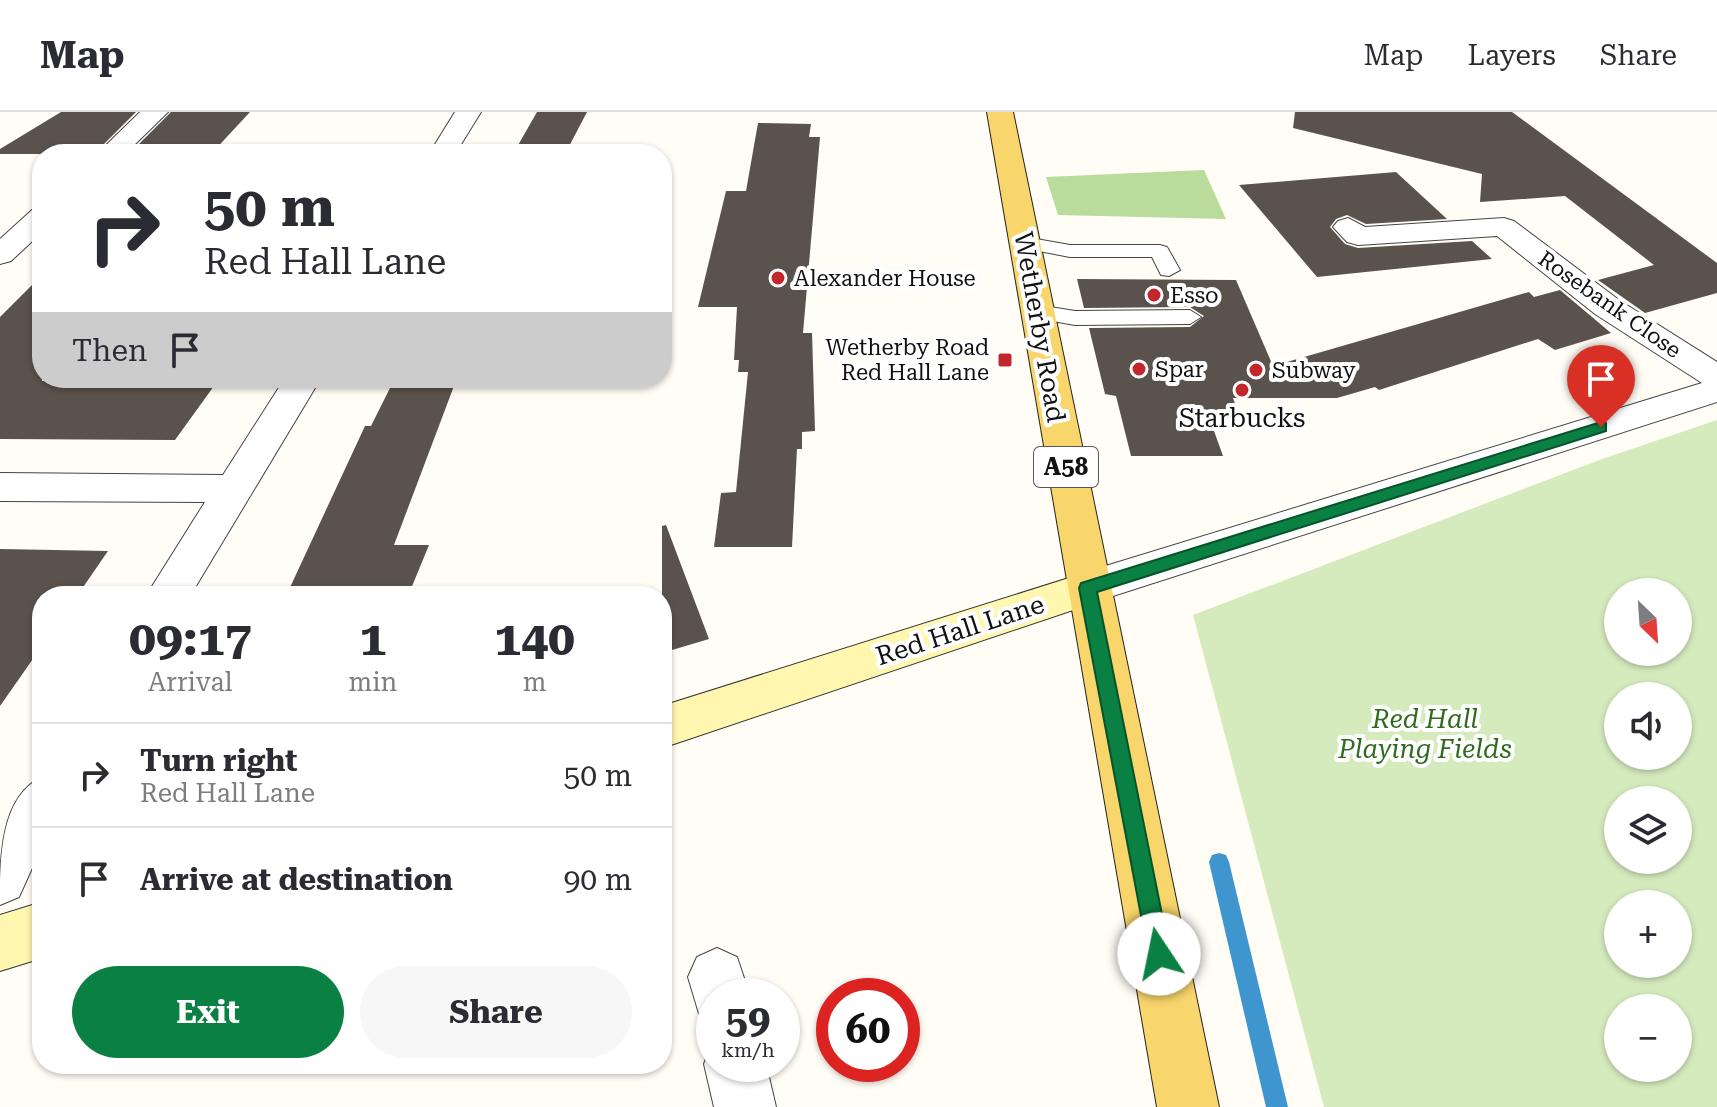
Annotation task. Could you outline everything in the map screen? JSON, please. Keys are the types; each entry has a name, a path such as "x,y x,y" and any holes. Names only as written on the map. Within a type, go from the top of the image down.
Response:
{"main road":[{"name":"Wetherby Road","path":"1000,112 1188,1107"}],"street":[{"path":"121,144 155,112"},
{"path":"448,144 468,112"},
{"name":"Rosebank Close","path":"1348,227 1358,236 1550,222"},
{"path":"0,255 32,225"},
{"name":"Rosebank Close","path":"1504,227 1607,307 1717,377"},
{"path":"174,586 297,388"},
{"name":"Red Hall Lane","path":"672,724 1088,588 1717,390"},
{"path":"0,487 234,489"},
{"path":"0,879 11,849 32,816"},
{"path":"0,943 32,933"},
{"path":"739,1082 745,1107"}],"lane":[{"path":"1025,243 1070,251 1160,251 1169,270"},
{"path":"1041,329 1075,318 1190,317"},
{"path":"1041,329 1074,332 1104,330 1122,318"}],"green space":[{"path":"1204,170 1226,219 1058,215 1046,177"},
{"name":"Red Hall Playing Fields","path":"1717,420 1717,1107 1324,1107 1193,615 1602,459"}],"building":[{"path":"61,112 136,112 104,144 32,144 32,154 0,154 0,149"},
{"path":"171,112 250,112 220,144 139,144"},
{"path":"537,112 587,112 570,144 519,144"},
{"path":"1295,112 1512,112 1717,263 1717,293 1645,313 1598,280 1654,265 1565,196 1480,202 1482,174 1293,128"},
{"path":"758,123 811,124 809,137 820,137 803,333 812,333 815,431 802,432 802,449 797,449 792,547 714,547 721,493 736,492 748,372 738,372 739,360 734,360 737,307 698,307 726,191 746,191"},
{"path":"1396,172 1447,219 1366,224 1347,215 1336,219 1330,227 1345,244 1358,248 1472,241 1492,259 1317,277 1239,185"},
{"path":"1077,279 1236,280 1273,366 1529,292 1534,297 1560,290 1611,333 1555,350 1538,339 1379,390 1375,387 1337,398 1233,398 1240,417 1209,417 1223,456 1131,456 1116,396 1105,394 1089,328 1190,327 1204,316 1190,307 1084,308"},
{"path":"32,285 32,388 213,388 175,440 0,439 0,317"},
{"path":"390,388 453,388 394,545 429,545 412,586 291,586 365,426 371,426"},
{"path":"666,525 709,639 672,650 672,586 662,586 662,526"},
{"path":"0,549 108,551 84,586 32,586 32,660 0,706"}],"waterway":[{"path":"1219,862 1277,1107"}],"place":[{"name":"Alexander House","path":"778,278"},
{"name":"Esso","path":"1154,295"},
{"name":"Wetherby Road Red Hall Lane","path":"1005,360"},
{"name":"Spar","path":"1139,369"},
{"name":"Subway","path":"1256,370"},
{"name":"Starbucks","path":"1242,390"}],"route":[{"path":"1159,954 1088,588 1601,427"}]}
